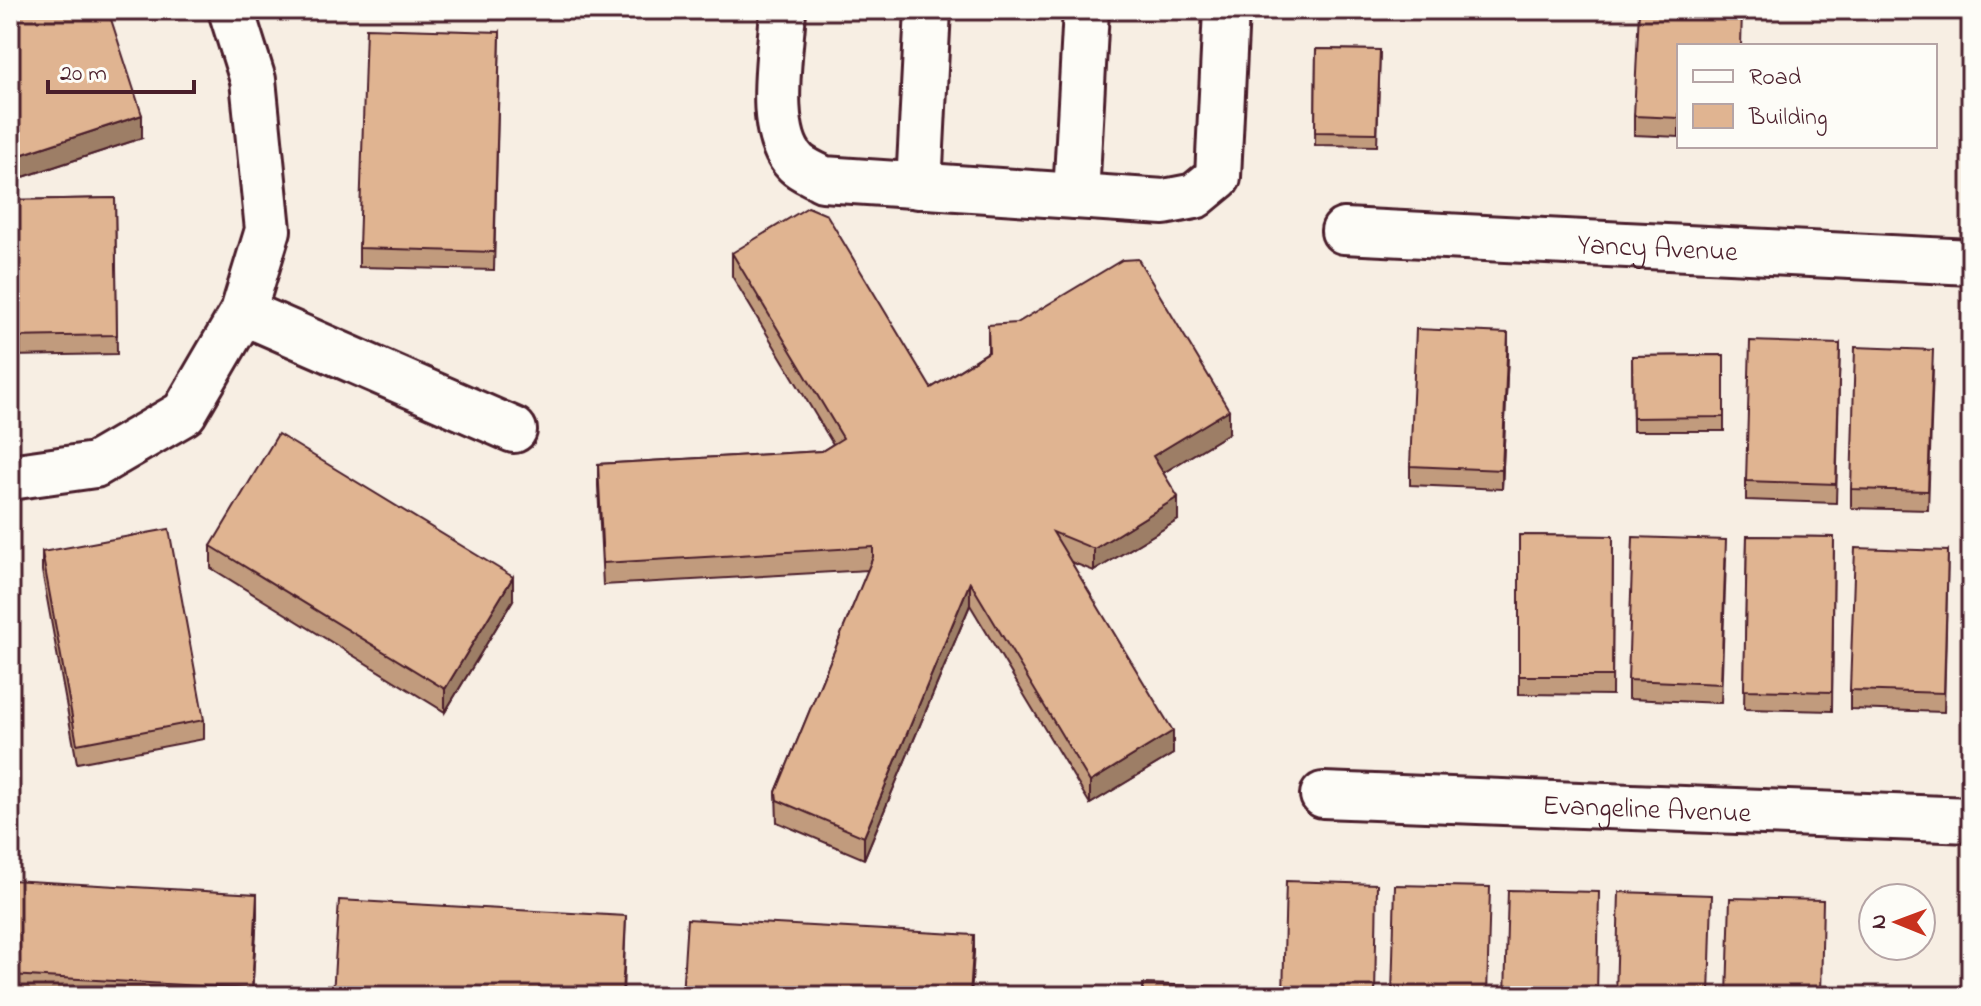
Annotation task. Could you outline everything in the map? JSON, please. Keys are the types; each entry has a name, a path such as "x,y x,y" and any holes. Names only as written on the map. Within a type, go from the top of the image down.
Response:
{"street":[{"path":"10,477 95,465 184,413 243,312 268,230 253,80 231,10"},
{"path":"783,10 777,124 786,148 797,164 823,179 1164,202 1195,196 1218,177 1226,10"},
{"path":"919,186 928,10"},
{"path":"1076,196 1086,10"},
{"name":"Yancy Avenue","path":"1344,231 1971,262"},
{"path":"243,312 514,430"},
{"name":"Evangeline Avenue","path":"1323,795 1971,820"}],"building":[{"path":"10,10 108,10 142,115 17,156 10,136"},
{"path":"1639,10 1742,10 1741,44 1677,44 1677,118 1634,116"},
{"path":"366,28 500,32 494,252 359,248"},
{"path":"1316,49 1380,50 1377,133 1315,132"},
{"path":"115,198 117,335 10,337 10,200"},
{"path":"808,207 827,215 931,388 989,352 988,325 1017,323 1122,260 1138,259 1229,410 1153,456 1178,497 1094,549 1053,532 1173,731 1090,782 970,582 864,837 777,800 776,792 873,557 873,547 603,563 598,464 822,451 843,438 732,253"},
{"path":"1416,329 1508,333 1502,470 1410,466"},
{"path":"1750,341 1840,344 1836,484 1746,481"},
{"path":"1855,347 1933,350 1928,491 1851,489"},
{"path":"1724,355 1724,417 1633,418 1632,356"},
{"path":"278,434 513,577 445,689 211,546"},
{"path":"169,529 204,720 77,744 42,552"},
{"path":"1519,535 1613,536 1612,676 1519,676"},
{"path":"1747,536 1834,537 1832,692 1744,690"},
{"path":"1633,537 1726,540 1721,684 1628,680"},
{"path":"1855,548 1948,551 1944,693 1850,690"},
{"path":"10,880 257,894 252,989 10,975"},
{"path":"1286,881 1377,884 1375,996 1283,996"},
{"path":"1395,885 1490,887 1487,996 1392,996"},
{"path":"1508,890 1599,892 1597,996 1505,996"},
{"path":"1619,892 1712,895 1709,996 1616,996"},
{"path":"1730,898 1823,900 1821,996 1727,996"},
{"path":"339,900 626,916 622,996 333,995"},
{"path":"687,919 974,935 970,996 682,996"},
{"path":"1143,984 1235,987 1235,996 1143,996"}]}
